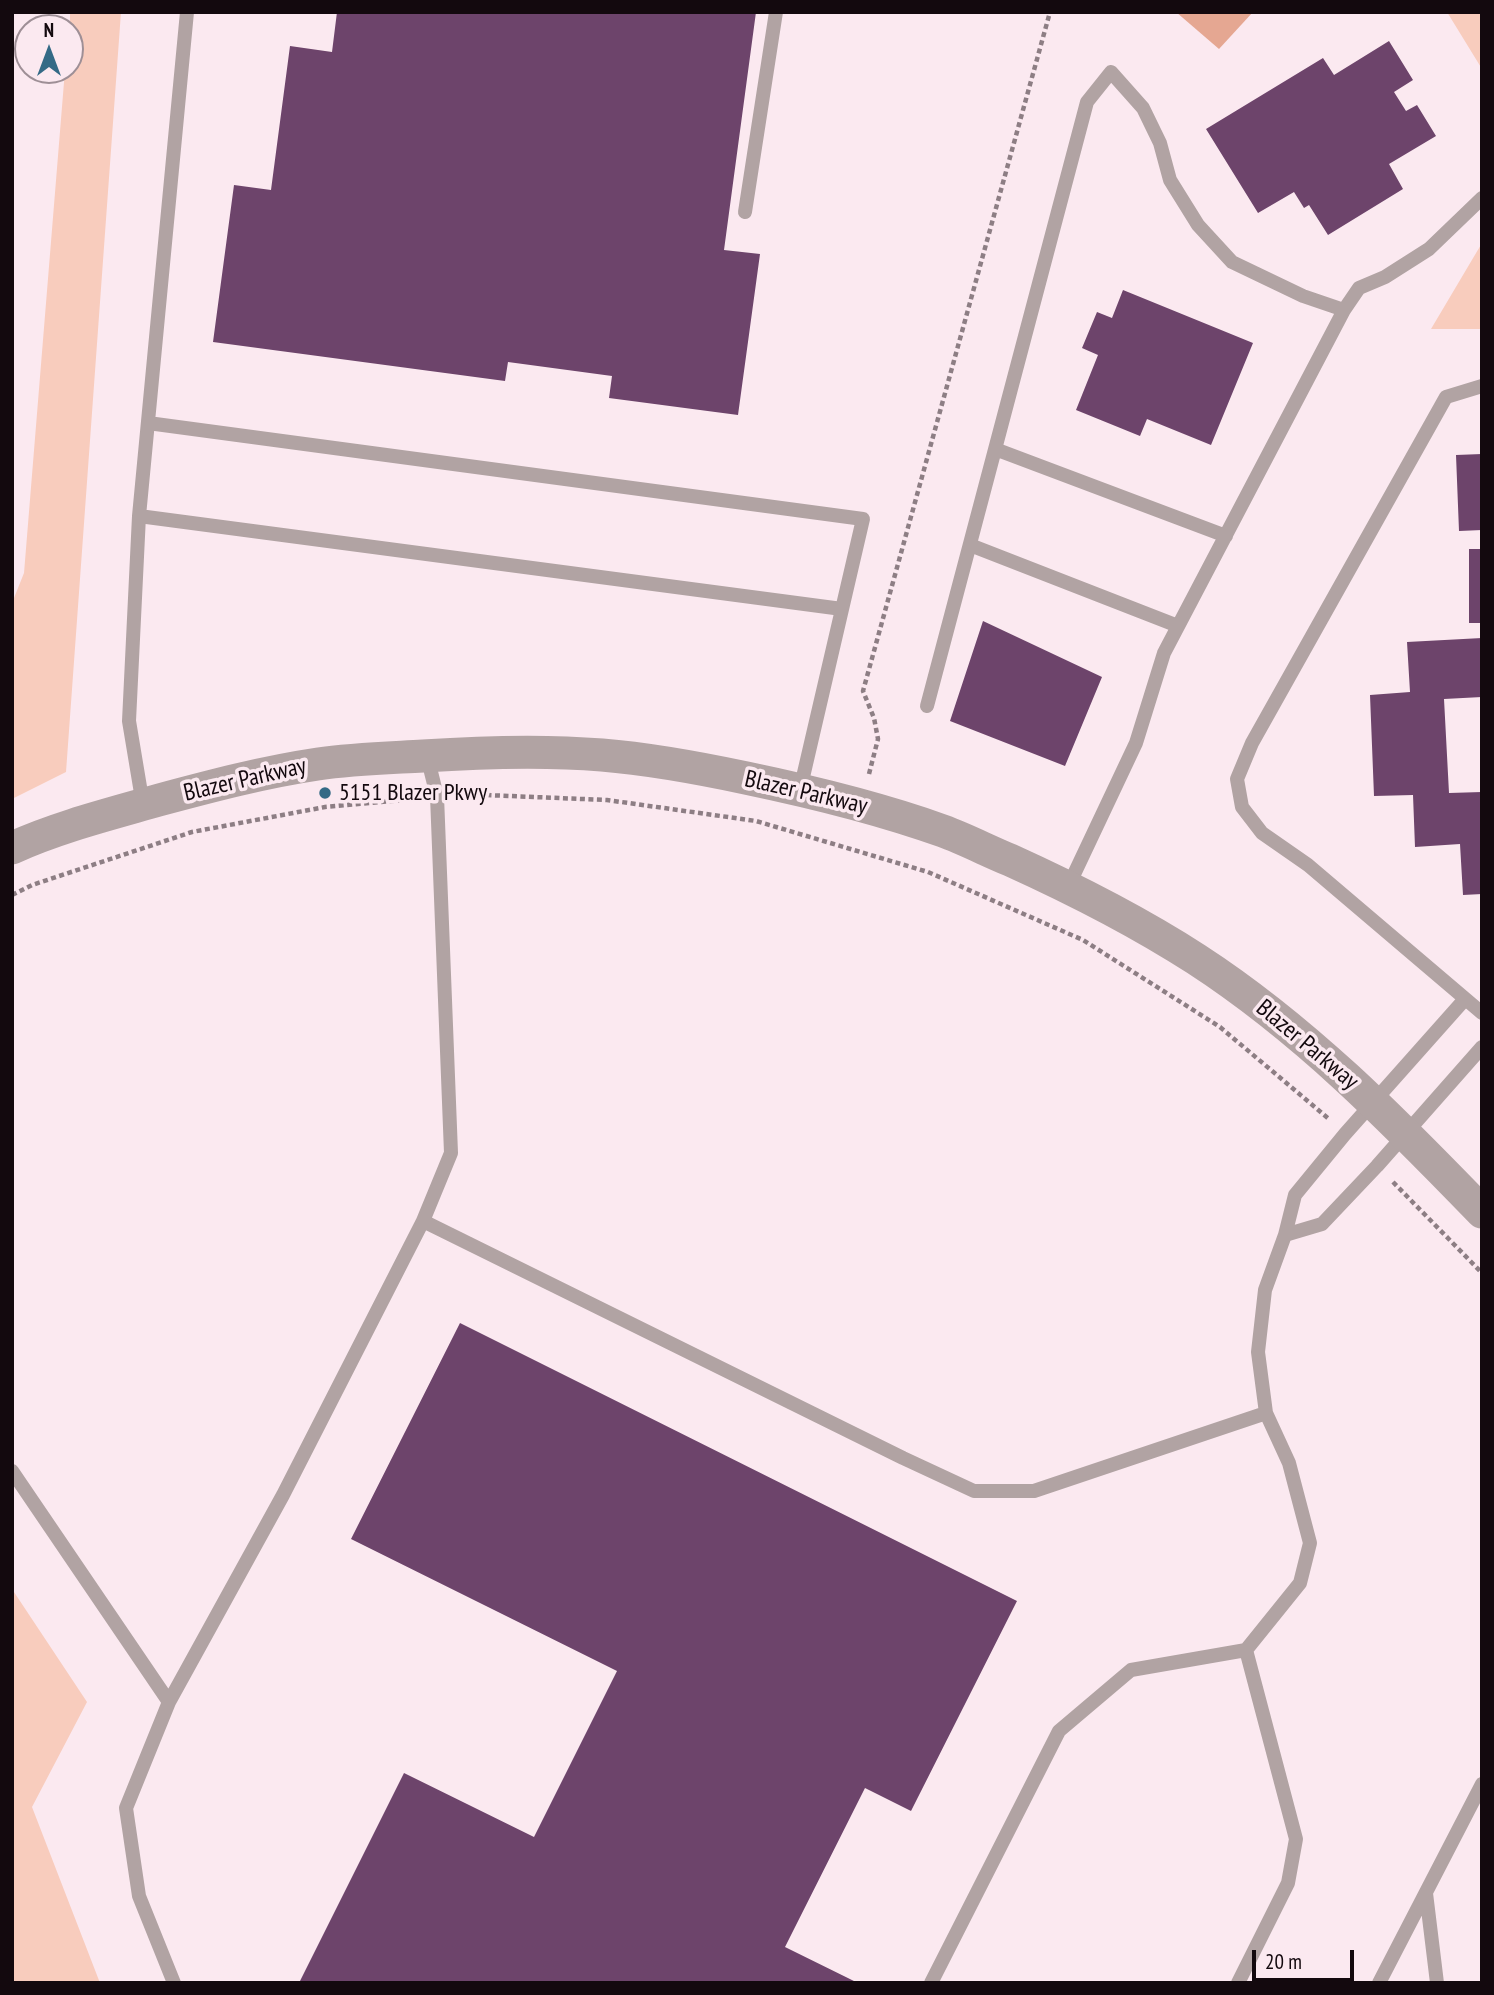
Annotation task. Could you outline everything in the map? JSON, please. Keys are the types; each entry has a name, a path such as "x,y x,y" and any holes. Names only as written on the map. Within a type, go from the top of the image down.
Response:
{"street":[{"name":"Blazer Parkway","path":"12,848 27,841 204,787 317,764 476,752 602,755 703,769 800,790 946,832 1068,887 1196,959 1255,1000 1308,1042 1374,1102 1482,1212"}],"lane":[{"path":"143,805 128,721 138,516 187,12"},
{"path":"745,212 776,12"},
{"path":"927,706 1087,102 1111,72 1143,108 1160,143 1171,180 1198,225 1232,262 1303,296 1344,310"},
{"path":"1068,887 1136,743 1164,653 1344,310 1359,288 1385,277 1429,249 1482,198"},
{"path":"1482,386 1446,397 1259,732 1237,779 1242,807 1262,833 1308,865 1482,1013"},
{"path":"148,423 863,519 800,790"},
{"path":"995,449 1226,536"},
{"path":"138,516 842,610"},
{"path":"970,545 1178,626"},
{"path":"174,1983 139,1896 126,1808 169,1702 283,1495 423,1221 451,1153 437,796 427,756"},
{"path":"930,1983 1059,1731 1130,1670 1245,1650 1300,1583 1310,1543 1289,1463 1266,1413 1258,1352 1265,1290 1285,1235 1294,1195 1465,999"},
{"path":"1285,1235 1322,1224 1482,1047"},
{"path":"423,1221 974,1491 1034,1491 1266,1413"},
{"path":"12,1471 169,1702"},
{"path":"1238,1983 1289,1883 1296,1839 1245,1650"},
{"path":"1379,1983 1482,1784"},
{"path":"1426,1893 1437,1983"}],"path":[{"path":"861,806 878,739 874,719 863,691 1050,12"},
{"path":"12,895 32,885 192,832 325,807 471,794 607,800 756,821 928,872 1083,940 1220,1027 1345,1134"},
{"path":"1377,1166 1482,1273"}],"shaded area":[{"path":"121,12 66,772 12,799 12,603 24,573 64,84 84,84 84,14 70,14"},
{"path":"1176,12 1253,12 1219,49"},
{"path":"1447,12 1482,12 1482,69"},
{"path":"1482,243 1482,329 1431,329"},
{"path":"12,1589 87,1702 32,1807 100,1983 12,1983"}],"building":[{"path":"337,12 756,12 724,250 760,254 738,415 609,398 612,376 508,362 505,381 213,342 234,185 271,190 290,46 332,52"},
{"path":"1389,41 1413,80 1394,92 1406,111 1417,105 1436,136 1389,164 1403,189 1328,235 1309,205 1304,208 1294,192 1258,213 1206,129 1323,58 1334,75"},
{"path":"1123,290 1253,343 1211,445 1147,419 1140,436 1076,410 1098,355 1082,348 1097,312 1112,318"},
{"path":"1482,454 1482,530 1459,531 1456,455"},
{"path":"1469,549 1482,549 1482,623 1469,623"},
{"path":"983,621 1102,677 1065,766 950,721"},
{"path":"1482,638 1482,697 1444,699 1449,793 1482,792 1482,894 1463,895 1460,844 1415,847 1413,795 1374,796 1370,695 1410,692 1407,642"},
{"path":"460,1323 1017,1601 911,1811 865,1788 785,1947 858,1983 300,1981 404,1773 534,1837 617,1671 351,1539"}],"place":[{"name":"5151 Blazer Pkwy","path":"325,793"}]}
